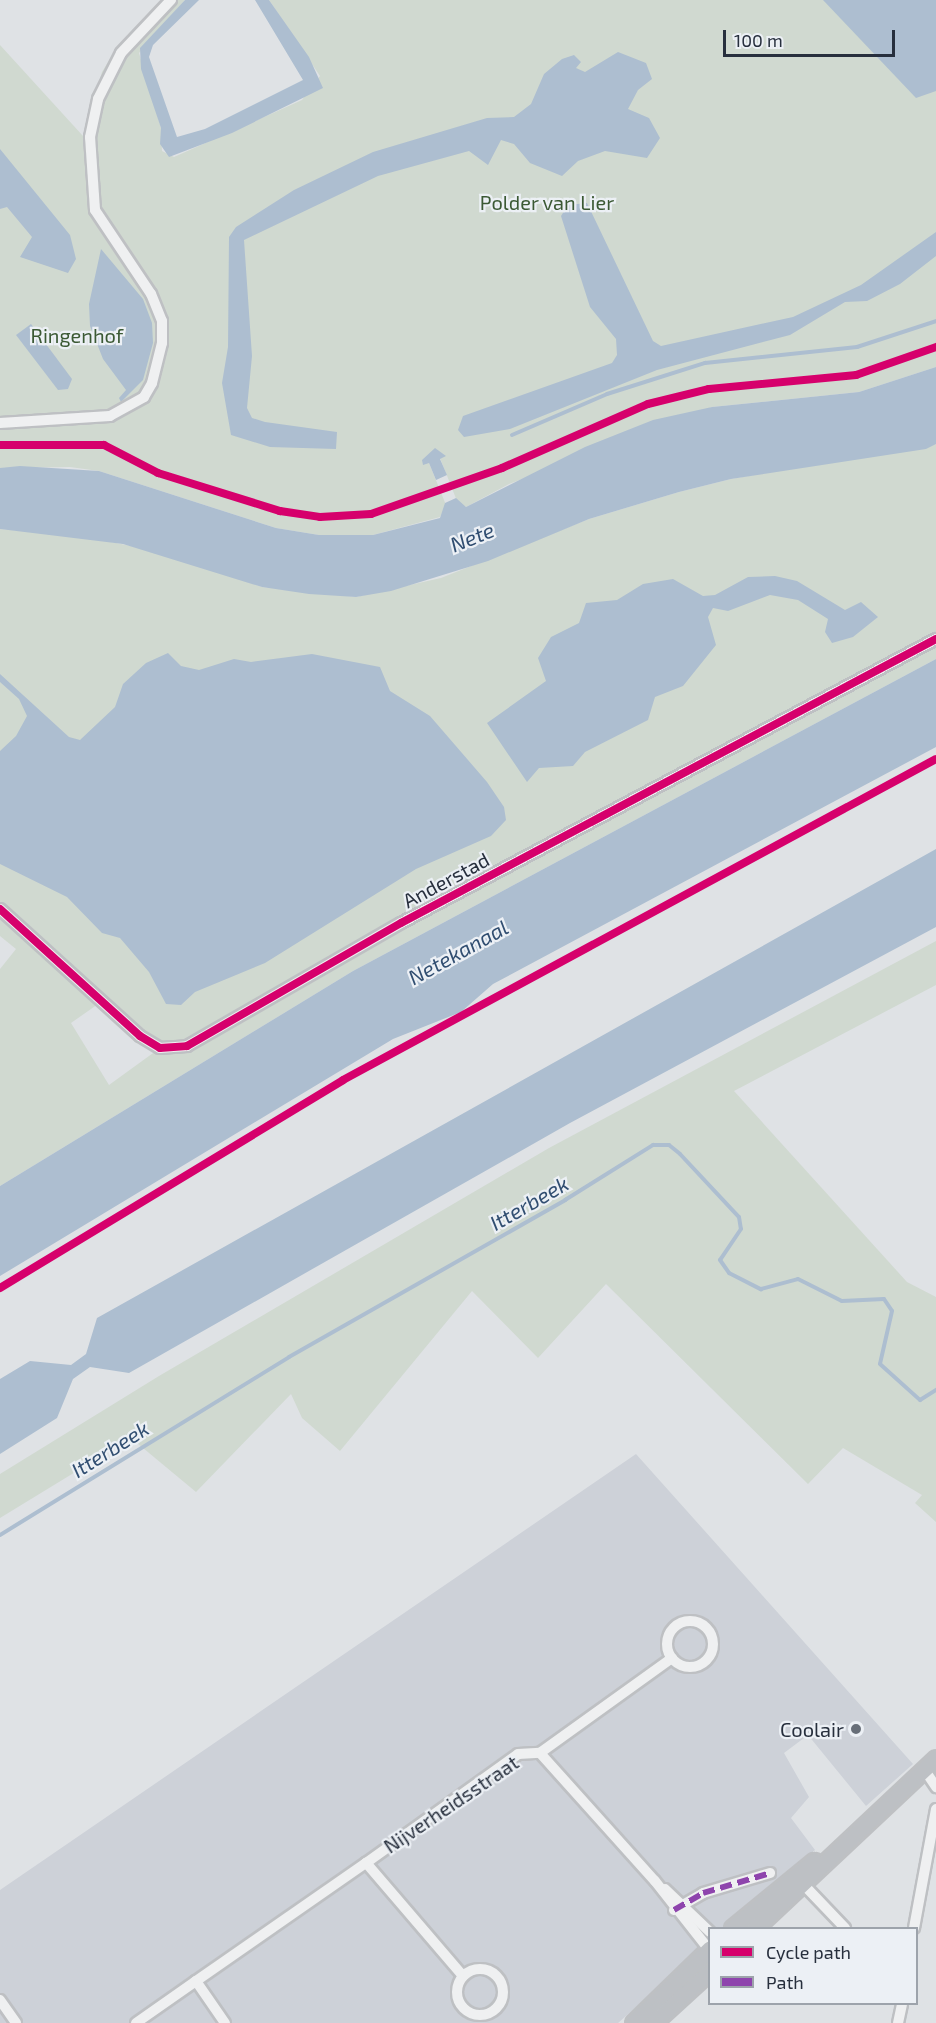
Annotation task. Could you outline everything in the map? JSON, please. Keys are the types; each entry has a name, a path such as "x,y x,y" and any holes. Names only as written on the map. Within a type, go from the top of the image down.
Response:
{"main road":[{"path":"757,1927 936,1758"},
{"path":"734,1927 867,1821"},
{"path":"633,2023 708,1951"},
{"path":"653,2023 708,1973"}],"street":[{"path":"0,423 110,416 136,403 152,383 162,343 162,321 151,294 95,210 90,137 98,99 121,53 171,0"},
{"name":"Anderstad","path":"0,909 140,1036 160,1048 187,1046 411,918 936,639"},
{"path":"698,1623 710,1632 711,1655 700,1665 685,1666 672,1658 668,1640 679,1625 698,1623"},
{"name":"Nijverheidsstraat","path":"136,2023 518,1754 540,1753 672,1658"},
{"name":"Nijverheidsstraat","path":"540,1753 678,1906 708,1949"},
{"path":"924,1769 936,1787"},
{"path":"914,1927 936,1809"},
{"name":"Nijverheidsstraat","path":"366,1863 463,1976"},
{"path":"678,1906 770,1873"},
{"path":"803,1884 843,1927"},
{"name":"Nijverheidsstraat","path":"678,1906 708,1930"},
{"path":"483,1969 496,1975 502,1995 496,2008 482,2015 467,2011 457,1990 463,1976 483,1969"},
{"path":"196,1981 225,2023"},
{"path":"0,2000 16,2023"},
{"path":"898,2023 902,2005"}],"shaded area":[{"path":"636,1454 913,1764 866,1806 808,1735 784,1753 809,1797 791,1818 815,1850 727,1927 708,1927 708,1944 618,2023 0,2023 0,1890"}],"green space":[{"name":"Polder van Lier","path":"163,0 185,0 139,53 161,128 162,151 174,157 302,100 320,76 269,0 936,0 936,367 859,392 712,407 509,484 466,507 457,501 440,458 424,465 429,463 446,505 440,517 373,535 319,535 276,528 99,471 70,467 0,468 0,45 83,136 102,72 116,49"},
{"path":"936,444 936,659 353,971 0,1186 0,969 16,949 0,936 0,529 81,536 166,553 262,587 356,597 441,578 589,519 731,479","holes":["101,1002 160,1048 109,1085 71,1023"]},
{"path":"936,941 936,985 734,1091 907,1282 936,1297 936,1522 915,1503 922,1495 843,1448 808,1484 606,1284 538,1358 472,1291 340,1451 302,1418 291,1394 196,1492 131,1438 0,1518 0,1474 159,1376 549,1148"}],"water":[{"path":"185,0 199,0 153,45 149,57 177,137 205,129 303,80 255,0 269,0 309,57 323,88 232,133 169,157 160,144 161,128 141,69 140,48"},
{"path":"823,0 936,0 936,91 916,98"},
{"path":"618,52 646,63 652,79 638,90 628,109 649,118 660,138 647,158 605,151 578,161 562,176 530,163 514,144 501,140 488,165 469,151 378,176 244,240 252,356 247,408 252,418 265,422 337,432 336,449 270,447 231,435 222,383 228,347 229,237 236,227 294,190 373,152 487,118 514,117 531,104 544,74 562,59 574,55 581,62 576,68 585,72"},
{"path":"0,149 70,235 76,259 68,273 20,257 32,237 7,207 0,209"},
{"path":"587,203 653,341 661,346 793,317 861,285 936,232 936,256 900,284 867,301 845,302 790,335 657,370 510,429 464,437 458,430 463,416 612,363 617,355 616,339 590,307 561,216 568,205"},
{"path":"101,249 143,299 152,323 153,343 143,380 121,402 119,398 126,390 103,359 90,326 89,304"},
{"path":"31,324 72,379 68,389 58,390 16,335"},
{"name":"Nete","path":"936,367 936,444 926,449 731,479 679,492 589,519 488,561 391,591 356,597 309,594 262,587 123,544 0,529 0,468 20,466 99,471 276,528 319,535 373,535 440,518 445,503 456,498 466,507 585,447 653,420 712,407 859,392"},
{"path":"435,448 446,456 440,459 447,475 436,480 429,463 423,465 422,460"},
{"path":"775,576 797,581 845,610 861,602 878,617 853,637 832,643 825,632 828,619 798,600 770,595 728,611 713,608 708,617 716,645 683,686 655,697 648,720 585,752 573,766 539,768 527,782 487,723 546,681 538,658 551,637 579,623 586,603 617,600 643,584 673,579 703,596 715,595 748,577"},
{"path":"168,653 181,666 199,670 234,659 251,662 312,654 380,667 390,691 430,716 487,782 504,807 506,820 491,836 416,869 265,963 195,992 181,1005 166,1004 149,972 120,938 102,933 67,897 0,864 0,751 16,736 27,716 19,699 0,682 0,674 69,737 80,740 115,707 123,684 146,663"},
{"name":"Netekanaal","path":"936,659 936,747 493,984 461,1012 393,1039 0,1276 0,1186 353,971"},
{"path":"936,849 936,927 570,1123 129,1373 90,1367 73,1379 57,1418 0,1454 0,1379 30,1361 71,1365 86,1354 97,1318"}],"waterway":[{"path":"512,435 607,394 705,363 857,347 936,321"},
{"name":"Itterbeek","path":"0,1535 289,1357 565,1200 653,1145 669,1145 680,1154 739,1217 741,1229 720,1260 729,1273 761,1289 798,1279 842,1301 884,1299 892,1311 880,1364 920,1400 936,1390"}],"marked path":[{"path":"674,1910 703,1893 770,1873"}],"cycle path":[{"path":"0,445 104,445 158,473 280,511 320,517 371,514 502,468 648,404 709,389 856,375 936,347"},
{"path":"0,909 140,1036 160,1048 187,1046 401,923 936,639"},
{"path":"0,1288 343,1080 936,759"}],"place":[{"name":"Coolair","path":"856,1729"}],"park label":[{"name":"Ringenhof","path":"77,335"}]}
